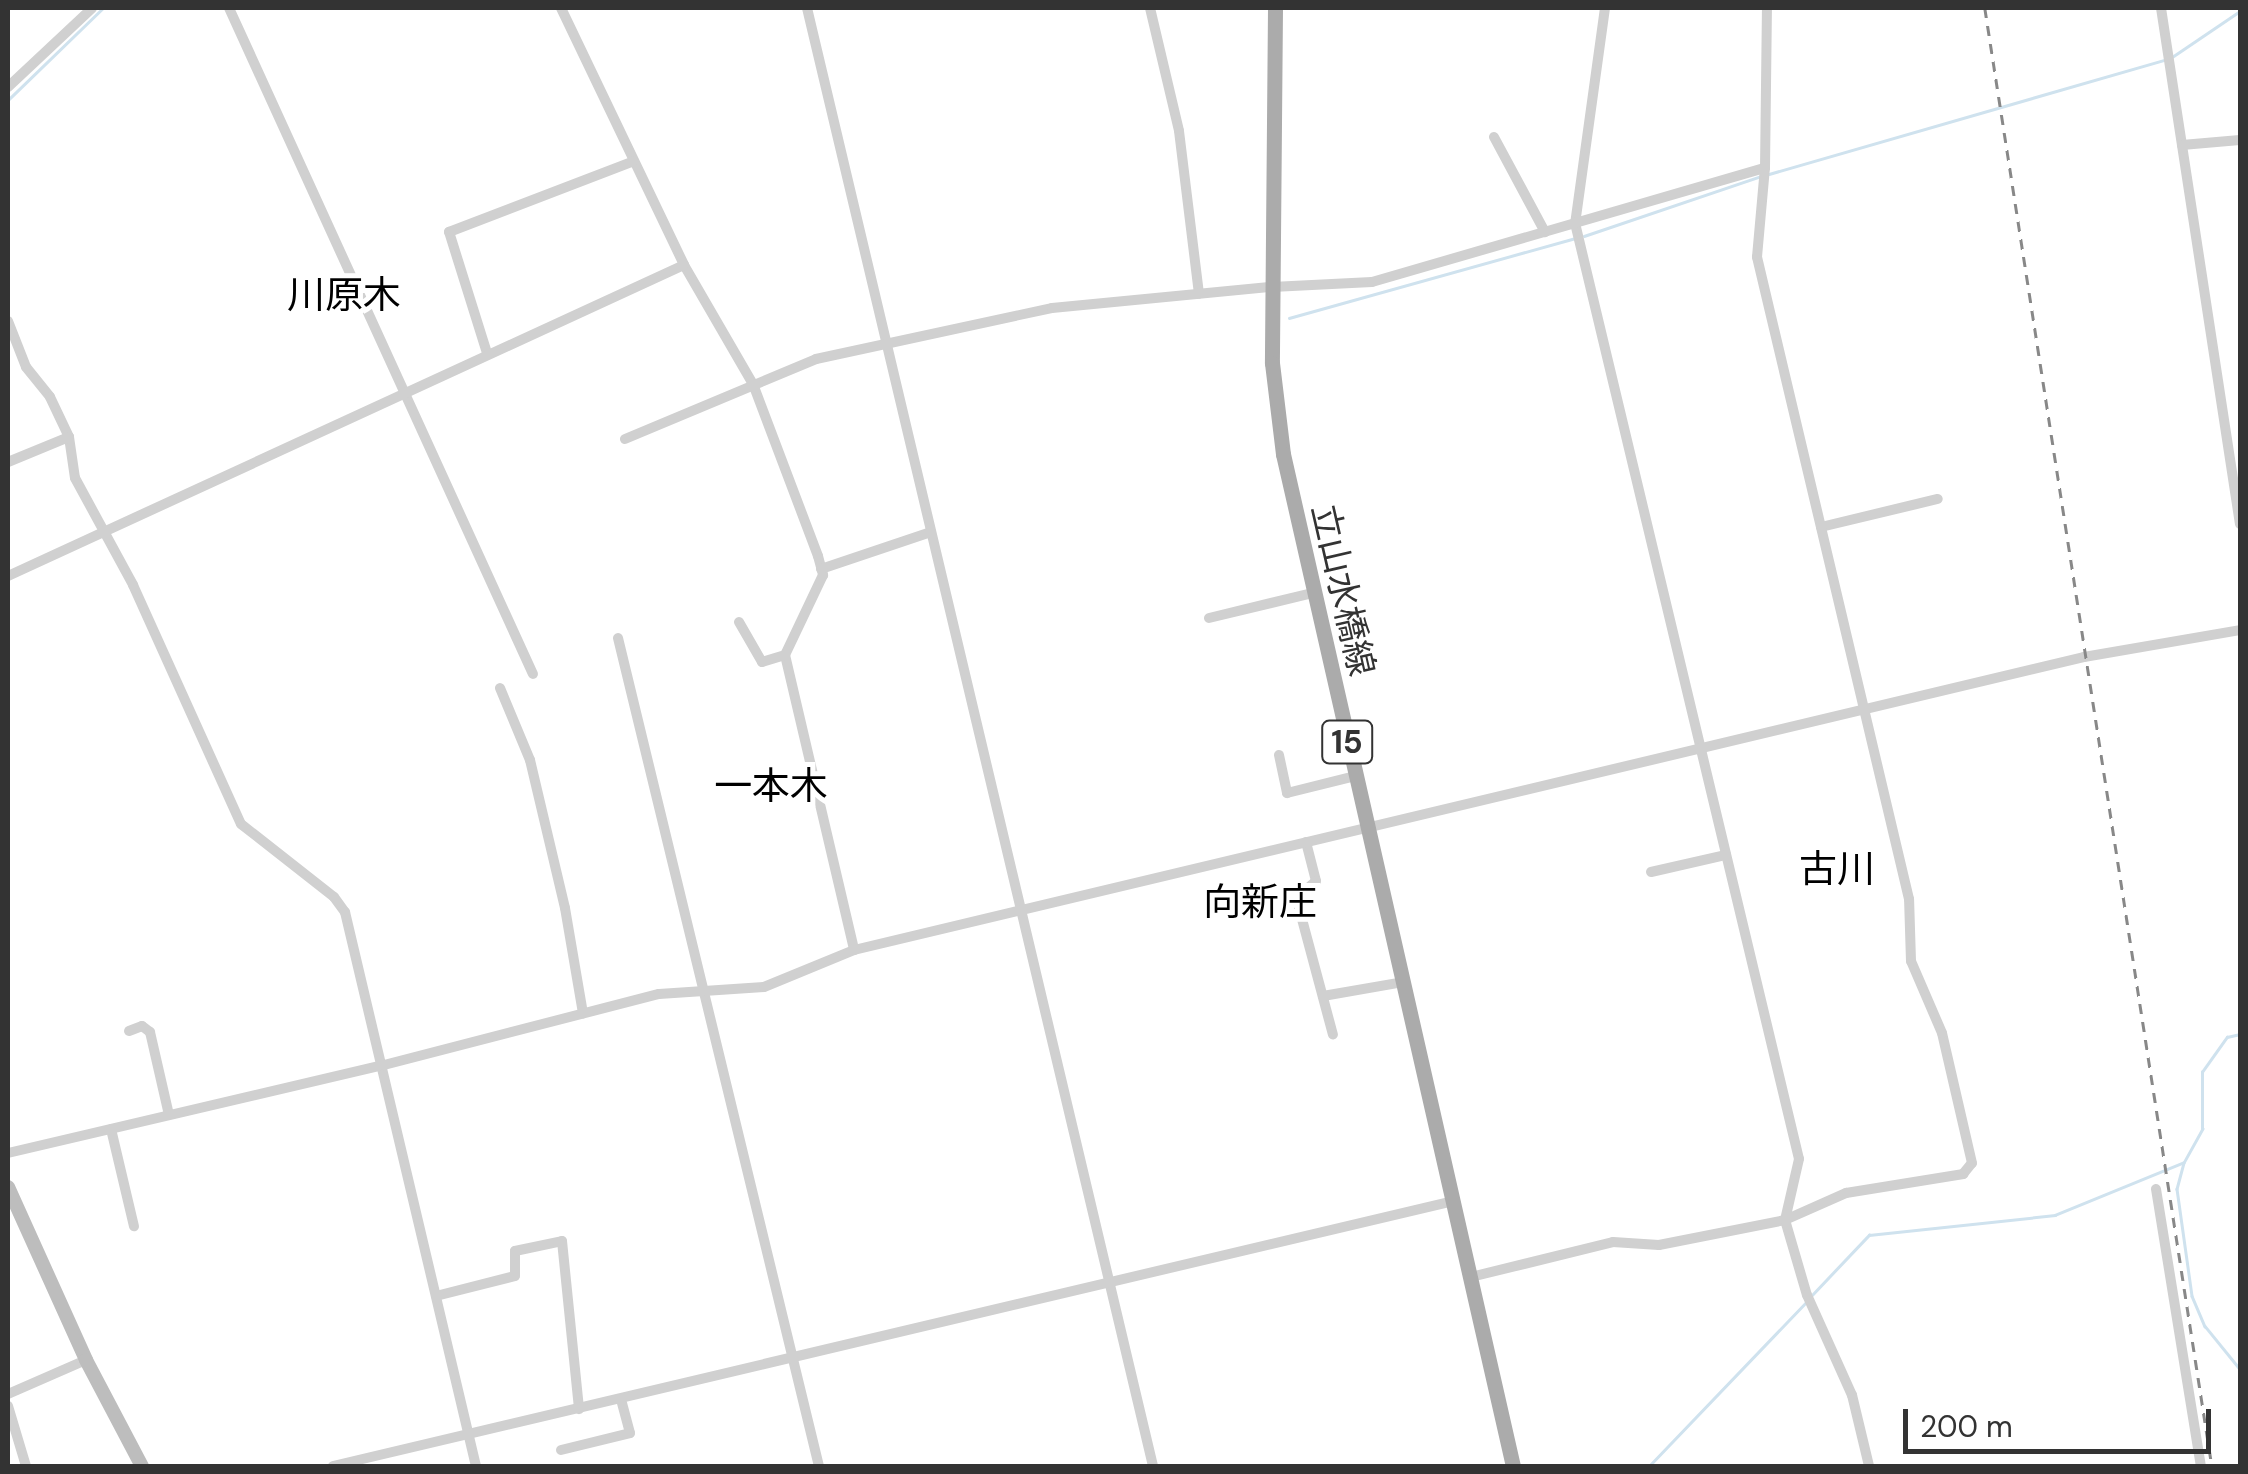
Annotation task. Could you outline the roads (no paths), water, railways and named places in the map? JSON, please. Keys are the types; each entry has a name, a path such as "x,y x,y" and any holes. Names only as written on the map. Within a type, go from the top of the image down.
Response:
{"main road":[{"name":"立山水橋線","path":"1275,8 1272,287 1276,402 1312,593 1513,1466"},
{"path":"8,1187 86,1360 142,1466"}],"street":[{"path":"8,87 91,8"},
{"path":"229,8 534,674"},
{"path":"560,8 684,265 753,384 823,575 785,655 854,950"},
{"path":"808,8 1153,1466"},
{"path":"1150,8 1179,131 1198,294"},
{"path":"1605,8 1576,224 1799,1159 1785,1220 1807,1295 1852,1395 1869,1466"},
{"path":"1471,1277 1613,1242 1659,1245 1785,1220 1846,1194 1963,1174 1972,1164 1942,1033 1910,961 1909,899 1757,256 1765,168 1767,8"},
{"path":"2161,8 2240,524"},
{"path":"1494,137 1546,232"},
{"path":"2182,146 2240,140"},
{"path":"488,353 449,232 634,161"},
{"path":"625,439 704,410 753,384 816,359 887,342 1052,308 1272,287 1372,282 1765,168"},
{"path":"8,576 404,390 684,265"},
{"path":"8,321 26,367 50,396 68,437 75,478 100,532 133,585 241,824 334,897 345,912 476,1466"},
{"path":"8,462 68,437"},
{"path":"1822,526 1938,500"},
{"path":"821,569 931,532"},
{"path":"1208,618 1312,593"},
{"path":"739,622 762,662 785,655"},
{"path":"8,1153 384,1065 583,1013 702,987 764,987 854,950 2084,657 2240,630"},
{"path":"618,638 819,1466"},
{"path":"500,688 530,760 565,908 583,1013"},
{"path":"1279,755 1288,793 1355,776"},
{"path":"1306,842 1316,881 1300,895 1299,908 1333,1035"},
{"path":"1651,872 1726,855"},
{"path":"1322,996 1402,982"},
{"path":"129,1031 142,1026 150,1032 169,1115"},
{"path":"111,1129 134,1226"},
{"path":"2156,1188 2201,1466"},
{"path":"332,1466 1453,1201"},
{"path":"436,1296 515,1276 515,1251 562,1241 579,1409"},
{"path":"8,1394 86,1360"},
{"path":"562,1450 630,1433 621,1400"},
{"path":"8,1406 26,1466"}],"waterway":[{"path":"8,100 103,8"},
{"path":"2172,57 2240,11"},
{"path":"1769,174 2165,60"},
{"path":"1584,236 1761,176"},
{"path":"1289,318 1576,238"},
{"path":"1812,1295 1869,1235 2055,1215 2184,1162 2202,1129 2202,1072 2227,1037 2240,1034"},
{"path":"2184,1163 2177,1189 2192,1296 2205,1326 2240,1369"},
{"path":"1649,1466 1807,1301"}],"railway":[{"path":"1985,8 2212,1466"}],"district":[{"name":"川原木","path":"344,296"},
{"name":"一本木","path":"771,787"},
{"name":"古川","path":"1837,870"},
{"name":"向新庄","path":"1260,903"}]}
